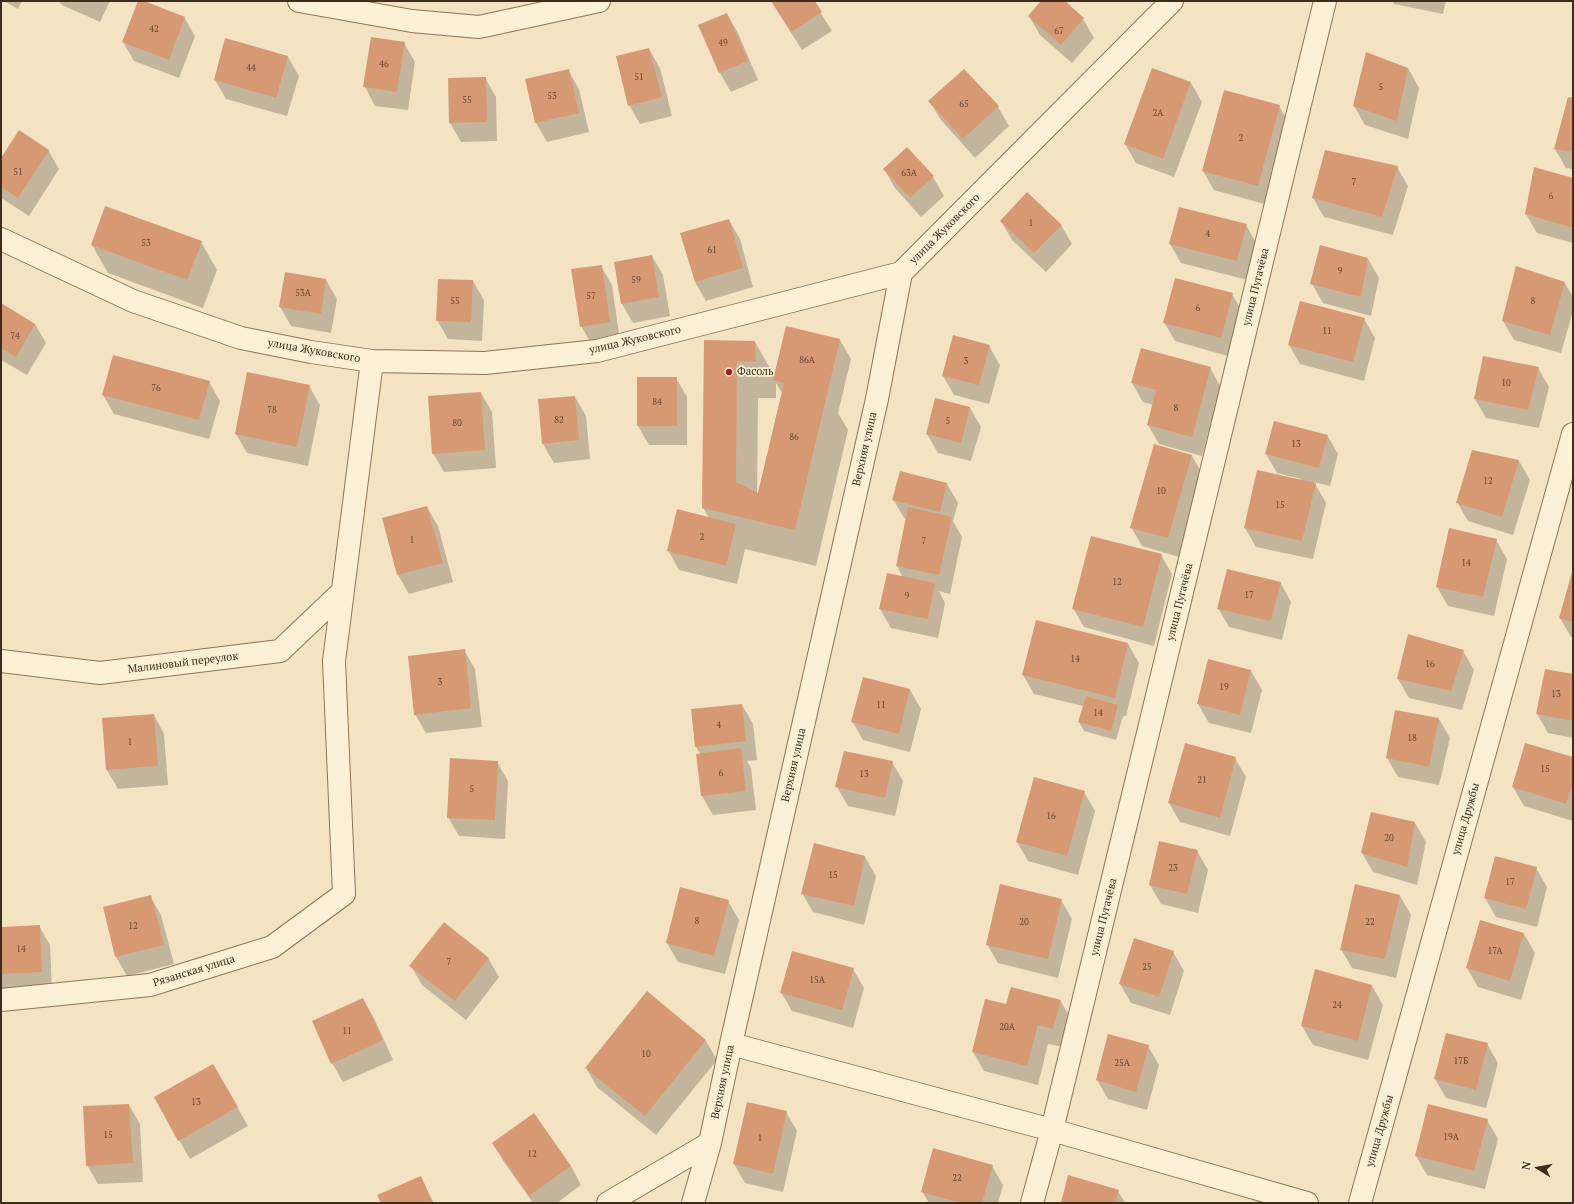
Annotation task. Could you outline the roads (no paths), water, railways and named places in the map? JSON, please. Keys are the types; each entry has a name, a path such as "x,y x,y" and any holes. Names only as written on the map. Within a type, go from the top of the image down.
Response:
{"street":[{"path":"299,1 412,21 479,27 599,1"},
{"name":"улица Жуковского","path":"1,239 132,301 241,338 312,352 372,361 485,363 597,350 901,273 1172,1"},
{"name":"улица Пугачёва","path":"1032,1203 1052,1130 1325,1"},
{"name":"Верхняя улица","path":"694,1203 710,1143 877,399 901,273"},
{"path":"342,592 372,361"},
{"name":"улица Дружбы","path":"1360,1203 1573,434"},
{"name":"Малиновый переулок","path":"1,661 100,673 280,651 342,592"},
{"name":"Рязанская улица","path":"1,1000 150,985 272,947 344,894 334,662 342,592"},
{"path":"731,1044 1052,1130 1307,1203"},
{"path":"608,1203 710,1143"}],"place":[{"name":"Фасоль","path":"729,372"}]}
